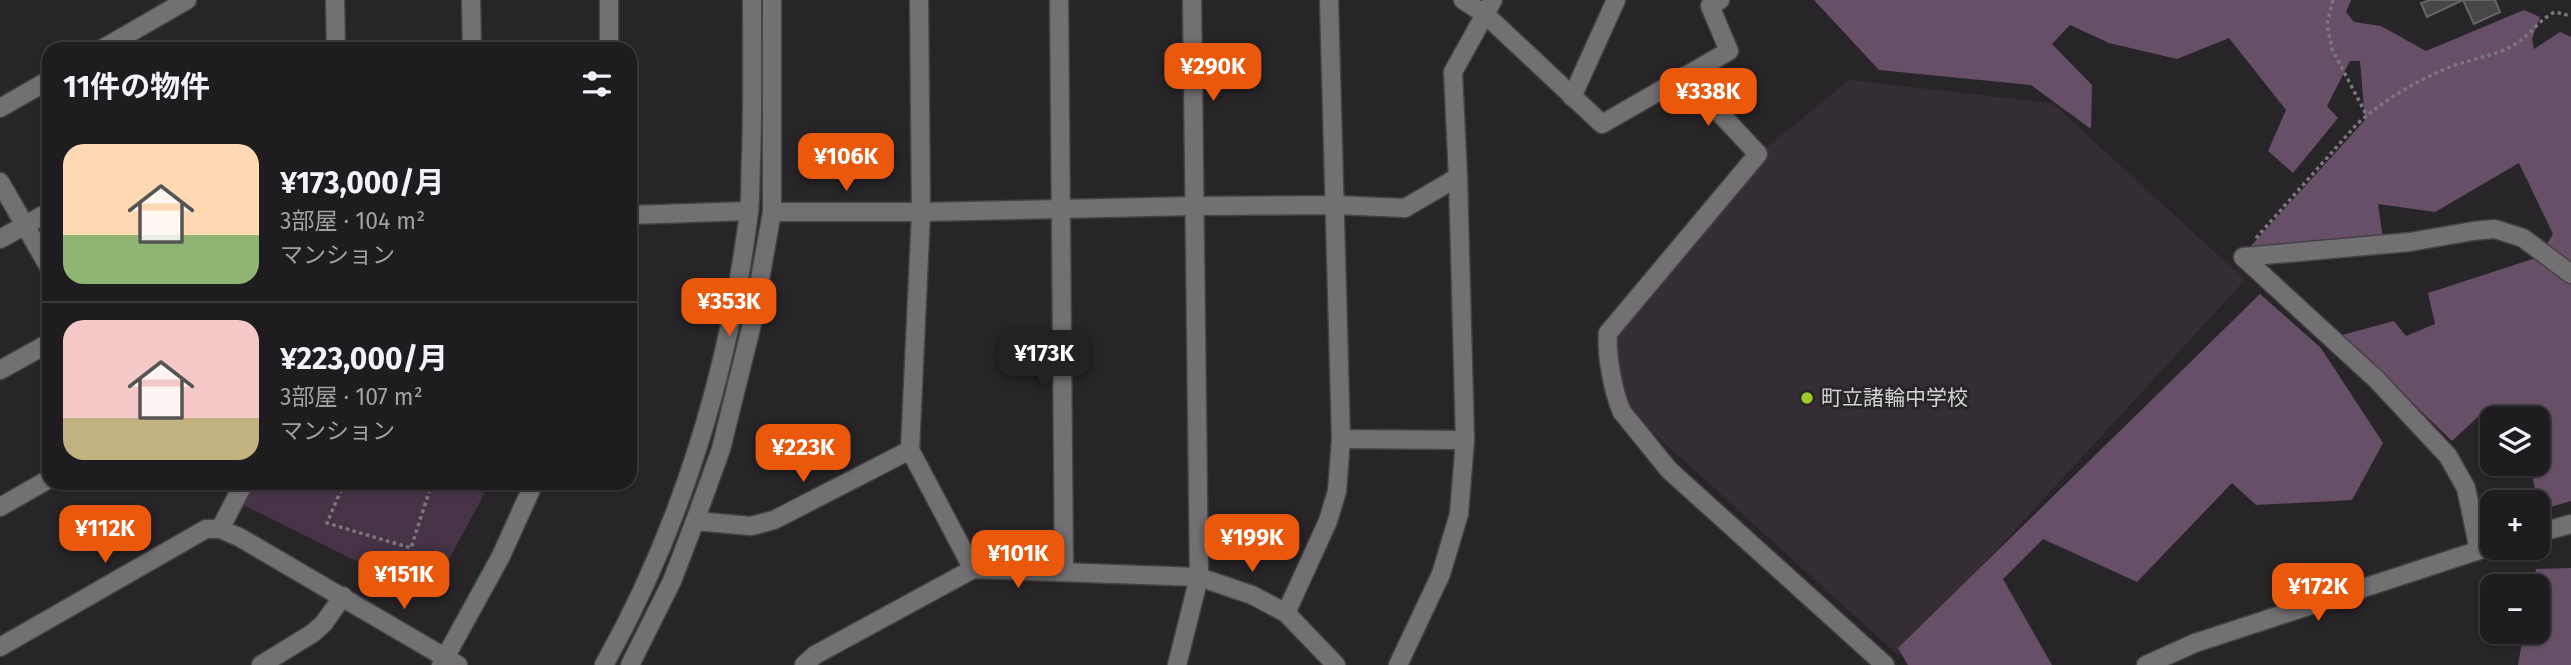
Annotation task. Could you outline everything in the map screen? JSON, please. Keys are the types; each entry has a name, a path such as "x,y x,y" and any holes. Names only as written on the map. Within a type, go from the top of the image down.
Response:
{"street":[{"path":"114,42 187,0"},
{"path":"335,0 336,42"},
{"path":"471,0 471,42"},
{"path":"609,0 609,42"},
{"path":"604,665 656,564 698,444 724,350 749,211 752,0"},
{"path":"630,665 672,581 695,521 721,449 742,371 772,212 772,0"},
{"path":"919,0 921,212 910,450 972,569"},
{"path":"1059,0 1064,571"},
{"path":"1177,665 1199,576 1192,0"},
{"path":"1286,613 1328,521 1337,491 1340,439 1329,0"},
{"path":"1463,0 1490,8 1572,97 1602,124 1729,51 1710,6 1720,0"},
{"path":"1572,97 1616,0"},
{"path":"1398,665 1441,573 1459,514 1465,440 1453,72 1490,8"},
{"path":"1685,75 1758,155 1608,333 1607,344 1618,402 1622,412 1670,470 1885,665"},
{"path":"0,108 42,84"},
{"path":"772,212 1334,205 1405,208 1458,177"},
{"path":"0,182 42,255"},
{"path":"637,215 749,211"},
{"path":"0,239 42,216"},
{"path":"2243,257 2410,242 2495,229 2523,238 2571,274"},
{"path":"2243,257 2378,380 2424,427 2448,456 2466,488 2480,532"},
{"path":"0,370 42,346"},
{"path":"1340,439 1465,440"},
{"path":"695,521 751,526 774,520 910,450"},
{"path":"0,507 42,483"},
{"path":"220,528 240,490"},
{"path":"0,647 206,529 220,528 343,596 448,663 531,490"},
{"path":"2550,530 2571,524"},
{"path":"2146,665 2194,643 2480,550"},
{"path":"804,665 815,655 972,569 1199,576 1252,595 1286,613 1336,665"},
{"path":"261,665 313,634 343,596"}],"path":[{"path":"2333,0 2327,24 2332,49 2367,115"},
{"path":"2243,257 2248,247 2367,115 2403,89 2452,67 2510,47 2526,38 2555,12 2571,16"},
{"path":"341,490 327,523 411,548 430,490"}],"shaded area":[{"path":"1814,0 2351,0 2346,12 2354,22 2381,26 2426,51 2524,10 2540,17 2532,39 2534,49 2560,32 2571,37 2571,501 2550,507 2550,490 2535,490 2532,476 2550,476 2550,406 2480,406 2480,415 2452,441 2342,335 2394,321 2406,336 2435,324 2428,293 2539,257 2553,234 2519,163 2435,212 2378,204 2383,239 2250,247 2365,120 2360,61 2350,61 2327,106 2338,118 2293,173 2268,151 2286,110 2229,38 2177,59 2109,43 2070,25 2052,44 2092,85 2091,129 2031,85 1879,70"},
{"path":"1849,80 2052,103 2245,280 1899,656 1627,409 1615,337 1767,147"},
{"path":"2260,294 2321,348 2383,443 2352,500 2256,505 2232,483 2137,582 2043,539 2003,579 2052,665 1908,665 1898,648"},
{"path":"250,490 486,490 429,597 243,505"},
{"path":"2571,568 2571,665 2518,665 2522,644 2550,644 2550,574 2535,574 2536,569"}],"building":[{"path":"2430,0 2463,0 2427,17 2421,3"},
{"path":"2463,0 2495,0 2500,12 2474,24"}],"place":[{"name":"町立諸輪中学校","path":"1807,398"}]}
